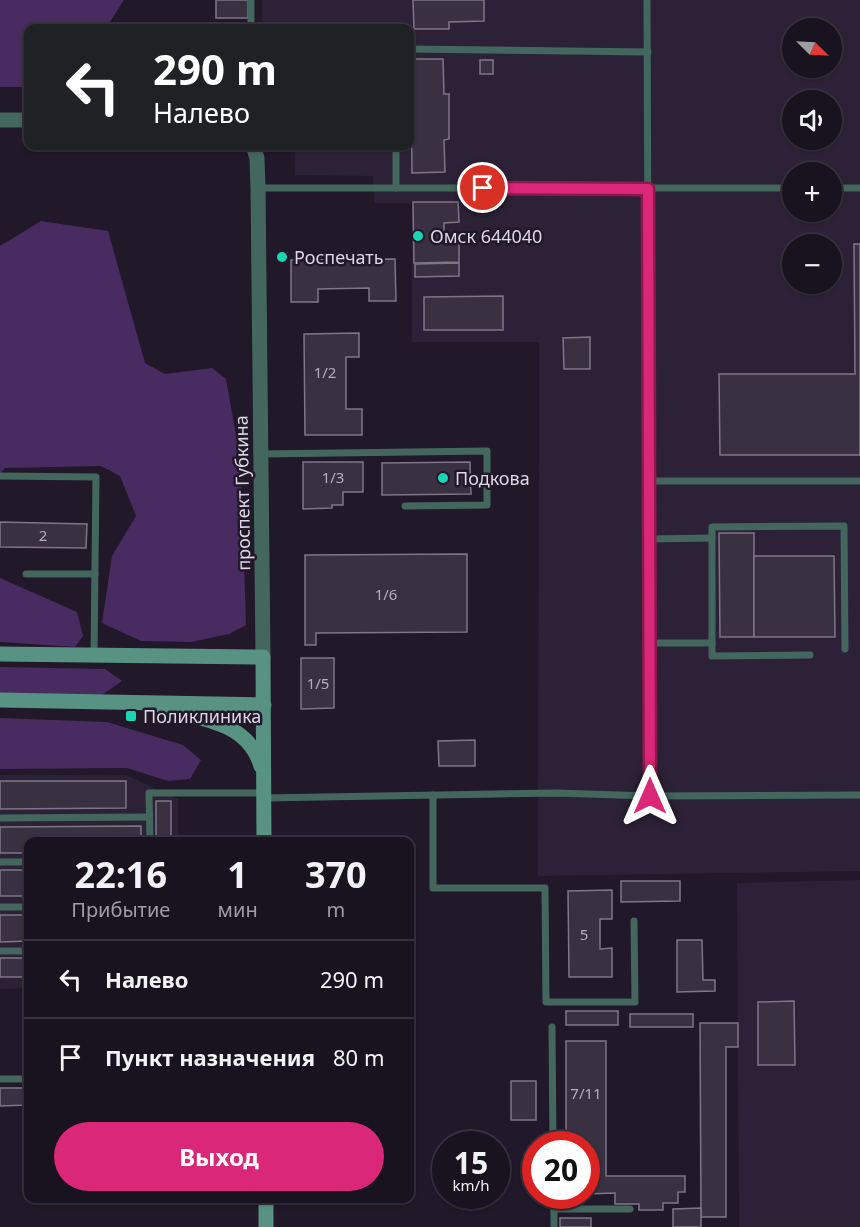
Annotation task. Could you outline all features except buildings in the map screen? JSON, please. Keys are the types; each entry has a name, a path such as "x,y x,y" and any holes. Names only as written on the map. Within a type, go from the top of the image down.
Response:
{"main road":[{"path":"0,654 263,657"},
{"name":"проспект Губкина","path":"263,657 264,837"},
{"path":"0,700 264,705"},
{"path":"140,703 220,724 242,734 257,753 264,790"},
{"path":"266,1203 266,1227"}],"street":[{"path":"0,120 24,120"},
{"name":"проспект Губкина","path":"254,150 257,158 258,188 263,657"}],"lane":[{"path":"251,0 251,24"},
{"path":"648,0 650,796"},
{"path":"414,49 648,52"},
{"path":"396,150 396,188"},
{"path":"258,188 782,188"},
{"path":"842,188 860,188"},
{"path":"261,454 487,451 487,505 405,506"},
{"path":"0,476 96,477 94,655"},
{"path":"649,481 860,481"},
{"path":"810,655 712,656 712,527 844,526 844,649"},
{"path":"649,538 712,538"},
{"path":"26,573 95,574"},
{"path":"649,643 712,643"},
{"path":"150,837 149,793 264,790 432,795 556,793 650,796 860,795"},
{"path":"432,795 433,888 545,888 546,1002 635,1002 634,921"},
{"path":"0,818 149,818"},
{"path":"0,862 24,862"},
{"path":"0,907 24,907"},
{"path":"0,951 24,951"},
{"path":"552,1027 553,1131"},
{"path":"0,1079 24,1079"},
{"path":"554,1209 554,1227"},
{"path":"600,1209 630,1209"}],"shaded area":[{"path":"0,0 124,0 109,24 24,24 24,87 0,87"},
{"path":"262,0 860,0 860,871 538,876 539,342 412,342 412,203 374,203 373,176 295,175 295,150 414,150 414,24 262,24"},
{"path":"41,221 108,231 145,363 165,374 212,368 226,379 241,463 246,625 229,634 191,642 141,641 102,623 112,556 136,516 120,476 101,466 5,468 0,474 0,246"},
{"path":"0,578 77,612 83,636 75,647 0,642"},
{"path":"0,667 105,669 122,681 102,695 0,693"},
{"path":"0,718 107,722 183,745 201,760 190,779 168,781 127,768 0,769"},
{"path":"0,775 126,775 178,799 178,837 24,837 24,988 0,989"},
{"path":"860,880 860,1227 739,1227 737,883"}],"place":[{"name":"Омск 644040","path":"418,236"},
{"name":"Роспечать","path":"282,257"},
{"name":"Подкова","path":"443,478"},
{"name":"Поликлиника","path":"131,716"}],"route":[{"path":"483,188 648,189 650,796"}]}
